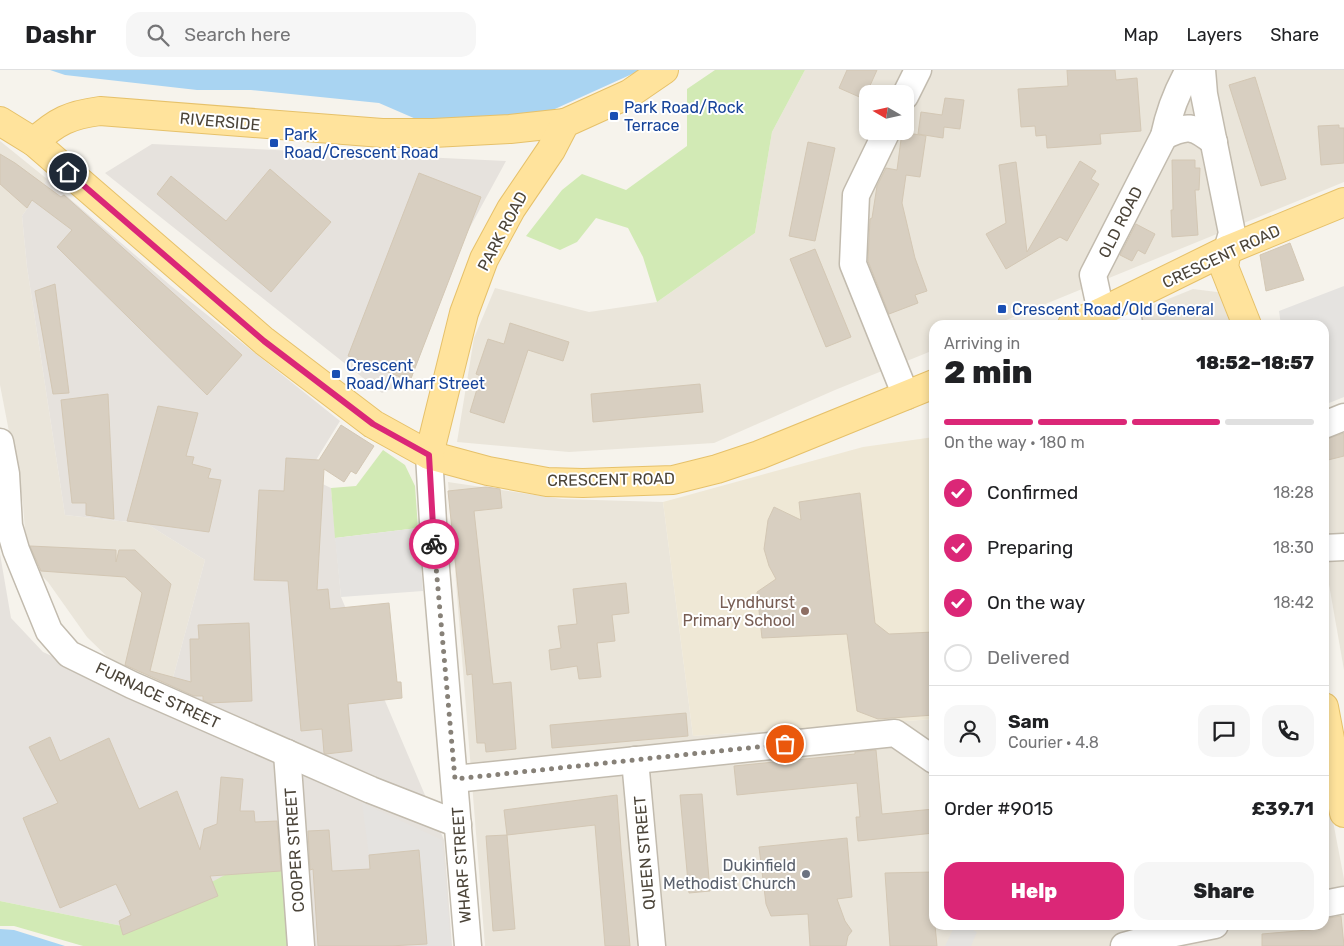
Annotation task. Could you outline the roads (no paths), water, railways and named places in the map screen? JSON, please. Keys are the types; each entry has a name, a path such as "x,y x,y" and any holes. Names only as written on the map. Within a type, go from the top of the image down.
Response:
{"main road":[{"path":"565,123 629,94 664,70"},
{"name":"RIVERSIDE","path":"34,142 68,117 100,111 382,133 433,133 510,129 565,123"},
{"name":"CRESCENT ROAD","path":"0,122 34,142 264,341 373,424 429,455 488,472 547,482 583,483 673,480 717,469 759,455 929,386"},
{"name":"PARK ROAD","path":"429,455 464,313 484,259 511,209 551,150 565,123"},
{"name":"CRESCENT ROAD","path":"1083,320 1101,312 1128,313 1227,250 1344,202"},
{"path":"1227,250 1224,267 1245,320"},
{"path":"1329,750 1344,813"}],"street":[{"path":"910,85 918,70"},
{"name":"OLD ROAD","path":"1101,312 1093,275 1164,136 1169,112 1189,70"},
{"path":"1202,70 1204,94 1232,233 1227,250"},
{"path":"1164,136 1181,127 1196,130 1214,142"},
{"path":"883,140 856,195 853,264 906,396"},
{"path":"1329,423 1344,417"},
{"name":"FURNACE STREET","path":"0,442 6,474 9,526 16,550 48,631 69,654 132,685 286,753 371,790 458,824"},
{"name":"WHARF STREET","path":"429,455 435,556 468,946"},
{"path":"1329,548 1344,546"},
{"path":"455,779 895,733 929,757"},
{"name":"COOPER STREET","path":"286,753 301,946"},
{"name":"QUEEN STREET","path":"636,760 652,946"},
{"path":"1329,903 1344,900"},
{"path":"1124,946 1190,930"}],"water":[{"path":"50,70 641,70 546,113 472,122 416,119 379,103 251,90 197,90 65,75"},
{"path":"0,929 14,930 65,946 0,946"}],"place":[{"name":"Park Road/Rock Terrace","path":"614,116"},
{"name":"Park Road/Crescent Road","path":"274,143"},
{"name":"Crescent Road/Old General","path":"1002,309"},
{"name":"Crescent Road/Wharf Street","path":"336,374"},
{"name":"Lyndhurst Primary School","path":"805,611"},
{"name":"Dukinfield Methodist Church","path":"806,874"}]}
